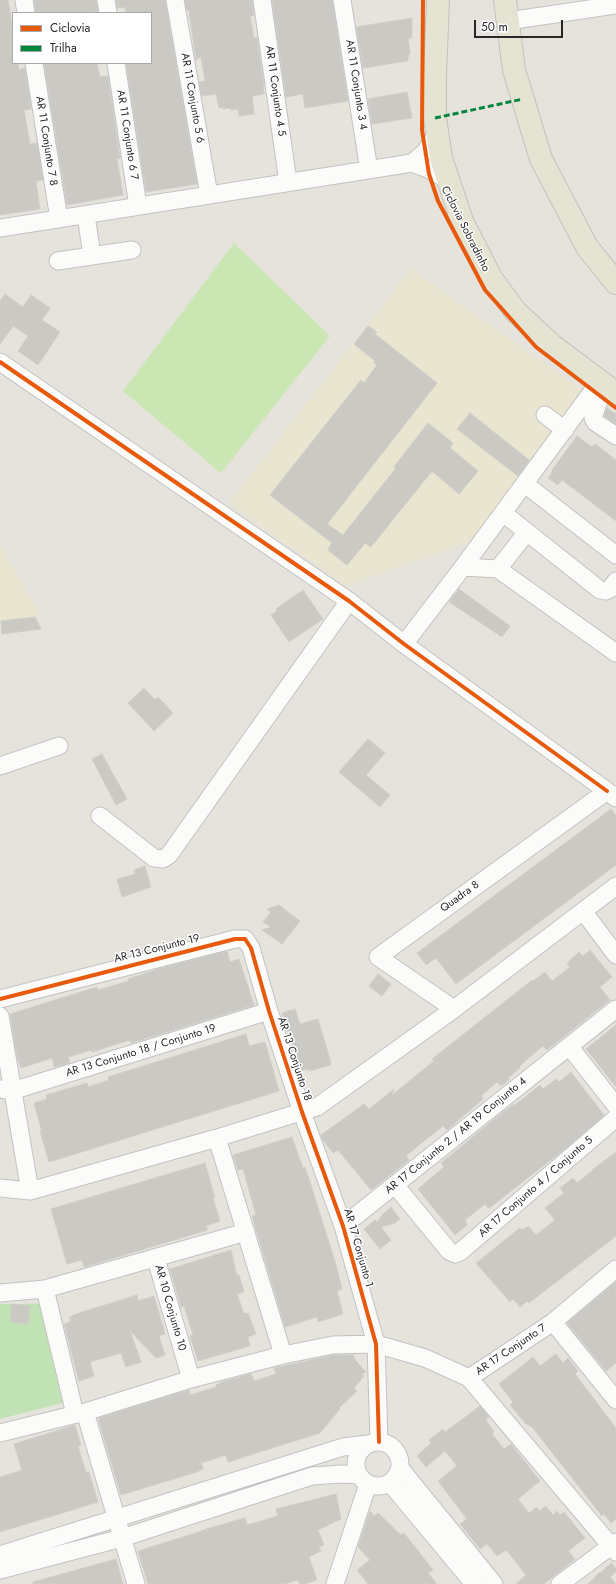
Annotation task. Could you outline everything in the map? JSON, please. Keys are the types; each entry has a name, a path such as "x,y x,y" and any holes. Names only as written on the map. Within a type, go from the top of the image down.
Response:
{"main road":[{"path":"438,0 434,76 435,118 441,158 462,221 491,278 515,312 554,347 607,386"},
{"path":"506,10 514,70 541,159 587,247 616,283"}],"street":[{"path":"24,0 26,12"},
{"path":"106,0 108,12"},
{"name":"AR 11 Conjunto 5 6","path":"175,0 209,195"},
{"name":"AR 11 Conjunto 4 5","path":"262,0 288,182"},
{"name":"AR 11 Conjunto 3 4","path":"342,0 370,170"},
{"path":"506,10 616,6"},
{"name":"AR 11 Conjunto 7 8","path":"34,64 58,219"},
{"name":"AR 11 Conjunto 6 7","path":"116,64 138,206"},
{"path":"412,163 425,152 437,134"},
{"path":"0,228 412,163 428,169 448,180"},
{"path":"86,215 92,256"},
{"path":"58,261 132,250"},
{"path":"0,362 349,601 404,644 611,794"},
{"path":"404,644 565,430 607,386"},
{"path":"607,386 592,418 595,422 616,436"},
{"path":"545,415 565,430"},
{"path":"525,484 616,555"},
{"path":"503,513 600,590 606,591 610,589 616,581"},
{"path":"498,569 528,532"},
{"path":"463,567 498,569 616,652"},
{"path":"100,816 154,858 162,859 169,855 349,601"},
{"path":"0,766 59,746"},
{"name":"Quadra 8","path":"454,1009 378,957 611,794"},
{"path":"0,1188 30,1191 217,1138 317,1107 454,1009 616,886"},
{"path":"583,911 616,955"},
{"name":"AR 13 Conjunto 19","path":"0,999 235,939 245,939 251,948 269,1011"},
{"name":"AR 17 Conjunto 2 / AR 19 Conjunto 4","path":"343,1226 616,1009"},
{"name":"AR 13 Conjunto 18 / Conjunto 19","path":"6,1090 269,1011"},
{"name":"AR 13 Conjunto 18","path":"269,1011 302,1112"},
{"path":"0,1016 6,1090 30,1191"},
{"path":"569,1046 616,1106"},
{"name":"AR 17 Conjunto 1","path":"302,1112 343,1226 376,1344 374,1443"},
{"name":"AR 17 Conjunto 4 / Conjunto 5","path":"394,1185 449,1251 455,1254 460,1252 616,1118"},
{"path":"217,1138 283,1354"},
{"name":"AR 10 Conjunto 10","path":"191,1379 156,1259 246,1232"},
{"path":"0,1293 45,1289 156,1259"},
{"name":"AR 17 Conjunto 7","path":"469,1378 553,1322 616,1269"},
{"path":"45,1289 80,1413 117,1519 136,1584"},
{"path":"553,1322 613,1390"},
{"path":"0,1433 80,1413 191,1379 283,1354 333,1345 376,1344 425,1358 469,1378 614,1547 560,1584"},
{"path":"335,1584 363,1480 356,1467 357,1458 361,1450 374,1443"},
{"path":"0,1555 343,1447 374,1443 386,1444 393,1448 400,1461 400,1468 396,1476 383,1486 375,1486 363,1480 342,1474 312,1476 122,1538 0,1570"},
{"path":"400,1468 494,1584"},
{"path":"390,1482 474,1584"}],"shaded area":[{"path":"411,269 583,391 473,540 346,586 229,503"},
{"path":"0,544 40,615 0,621"}],"green space":[{"path":"234,243 330,336 221,473 123,391"},
{"path":"0,1304 44,1304 66,1402 0,1419"}],"building":[{"path":"0,0 8,0 12,25 12,64 18,64 19,70 25,68 31,109 24,110 30,144 37,143 43,180 36,181 40,209 0,215"},
{"path":"34,0 96,0 98,11 93,12 36,12"},
{"path":"116,0 165,0 197,184 146,192 126,64 152,64 152,12 126,12 125,7 117,8"},
{"path":"185,0 252,0 254,15 250,16 254,38 257,37 264,86 264,94 252,96 254,114 239,116 238,109 231,110 230,108 219,108 216,94 202,96 199,82 205,81 201,57 196,60 189,11 187,10"},
{"path":"272,0 332,0 348,101 305,108 303,94 286,97"},
{"path":"412,18 412,38 408,38 410,52 407,61 363,68 356,27"},
{"path":"44,64 97,64 100,77 108,76 120,158 117,159 123,195 67,205"},
{"path":"407,92 412,118 372,124 368,99"},
{"path":"5,294 23,307 31,295 50,308 42,320 60,332 38,365 18,351 28,336 13,326 0,344 0,301"},
{"path":"368,326 377,332 375,334 437,383 327,524 343,535 396,468 394,467 428,423 453,443 450,448 478,471 459,494 432,471 371,547 365,543 347,565 329,551 328,549 332,543 270,495 361,380 364,383 377,365 374,363 375,361 354,344"},
{"path":"607,408 616,414 616,424 604,416"},
{"path":"470,413 529,460 518,476 457,429"},
{"path":"577,436 592,447 595,444 616,460 616,521 562,480 558,485 548,478 553,471 552,470"},
{"path":"459,589 510,626 502,637 449,602"},
{"path":"303,590 323,619 289,642 271,615 277,611 276,609"},
{"path":"35,617 41,629 2,634 1,621"},
{"path":"144,688 155,700 158,697 173,713 154,731 128,703"},
{"path":"368,739 385,753 366,775 390,795 380,807 339,772"},
{"path":"102,754 127,799 116,805 92,759"},
{"path":"611,809 616,815 616,865 456,984 436,958 426,965 417,953"},
{"path":"145,866 151,887 122,897 117,879 135,874 134,870"},
{"path":"279,905 300,921 282,944 262,930 271,927 263,922 271,912 267,909"},
{"path":"590,950 612,977 600,987 610,1000 547,1050 543,1046 526,1060 519,1067 520,1068 508,1078 509,1080 501,1086 497,1082 481,1096 483,1099 447,1130 443,1126 424,1141 406,1156 409,1160 371,1190 338,1150 333,1153 322,1139 321,1135 364,1104 369,1109 394,1089 392,1095 434,1061 432,1059 532,980 533,981 545,972 552,981 570,967 567,963 579,952 583,956"},
{"path":"227,951 230,962 239,959 254,1005 131,1043 130,1040 92,1052 92,1050 68,1057 70,1063 54,1067 52,1058 21,1068 17,1056 10,1014 97,987 98,990 129,981 128,979 162,968"},
{"path":"378,974 391,984 382,996 369,986"},
{"path":"295,1009 300,1024 318,1019 331,1063 330,1065 310,1071 307,1069 300,1071 282,1013"},
{"path":"616,1025 616,1087 586,1049"},
{"path":"246,1034 249,1046 265,1042 279,1091 49,1162 34,1103 47,1099 46,1095 87,1083 88,1087 109,1080 108,1077"},
{"path":"571,1072 604,1115 571,1144 492,1206 488,1208 485,1204 465,1220 467,1225 455,1235 418,1189 444,1167 441,1163 502,1113 514,1104 515,1105 540,1085 543,1089 556,1079 559,1082"},
{"path":"292,1137 303,1168 305,1167 336,1265 342,1289 337,1291 343,1314 318,1322 317,1317 285,1327 252,1216 256,1215 243,1169 238,1170 233,1155"},
{"path":"616,1152 616,1236 529,1303 527,1301 520,1307 513,1299 510,1302 476,1263 520,1228 522,1230 528,1226 536,1235 555,1220 545,1208 564,1193 560,1188 573,1178 577,1183"},
{"path":"205,1163 220,1221 206,1226 208,1230 84,1267 82,1260 67,1264 51,1209"},
{"path":"391,1207 400,1219 395,1223 381,1227 391,1240 380,1249 364,1229 375,1220 377,1222"},
{"path":"231,1250 237,1276 239,1275 244,1292 237,1294 244,1314 248,1313 256,1334 248,1337 250,1346 198,1361 190,1336 193,1335 184,1306 181,1307 170,1269"},
{"path":"616,1282 616,1363 606,1371 567,1323"},
{"path":"137,1295 138,1301 154,1296 165,1334 159,1336 165,1355 156,1358 130,1331 141,1362 126,1367 121,1353 90,1362 94,1376 79,1381 64,1324 70,1322 70,1317 76,1314"},
{"path":"12,1304 30,1306 28,1324 10,1322"},
{"path":"556,1354 563,1363 568,1358 578,1371 575,1374 616,1428 616,1519 611,1523 604,1514 602,1516 532,1427 526,1424 510,1405 513,1402 499,1384 533,1357 540,1366"},
{"path":"334,1355 353,1355 356,1361 366,1372 362,1374 364,1376 354,1388 357,1391 339,1408 340,1409 320,1433 228,1462 226,1455 201,1463 203,1469 197,1472 121,1495 99,1418 189,1390 190,1395 216,1387 216,1385 221,1382 251,1374 254,1381 276,1374 274,1368"},
{"path":"480,1406 489,1417 486,1420 494,1432 492,1434 504,1449 511,1444 540,1481 518,1499 529,1513 537,1507 539,1511 546,1506 553,1515 557,1511 560,1515 564,1512 585,1538 568,1551 575,1559 544,1584 516,1584 526,1575 509,1553 506,1550 497,1556 487,1544 480,1549 460,1524 467,1519 438,1481 457,1466 445,1451 426,1467 417,1456 431,1443 429,1440 443,1429 445,1432"},
{"path":"75,1425 81,1445 78,1446 86,1473 89,1472 98,1502 0,1532 0,1477 22,1470 14,1444"},
{"path":"336,1494 341,1519 318,1530 324,1545 319,1547 321,1551 309,1557 317,1580 305,1584 299,1584 298,1580 284,1584 148,1584 138,1551 245,1518 247,1525 278,1516 276,1509"},
{"path":"370,1511 374,1516 378,1513 401,1535 404,1533 433,1570 428,1573 437,1584 368,1584 357,1570 370,1560 358,1547"},
{"path":"116,1559 123,1584 33,1584 33,1582"},
{"path":"612,1563 616,1569 616,1572 610,1577 616,1584 588,1584 600,1572 601,1573"}],"marked path":[{"path":"435,118 523,99"}],"cycle path":[{"name":"Ciclovia Sobradinho","path":"423,0 422,130 429,174 438,201 485,290 536,347 616,408"},
{"path":"0,362 349,601 404,644 607,791"},
{"path":"0,999 235,939 245,939 251,948 269,1011 302,1112 343,1226 376,1344 379,1442"}]}
